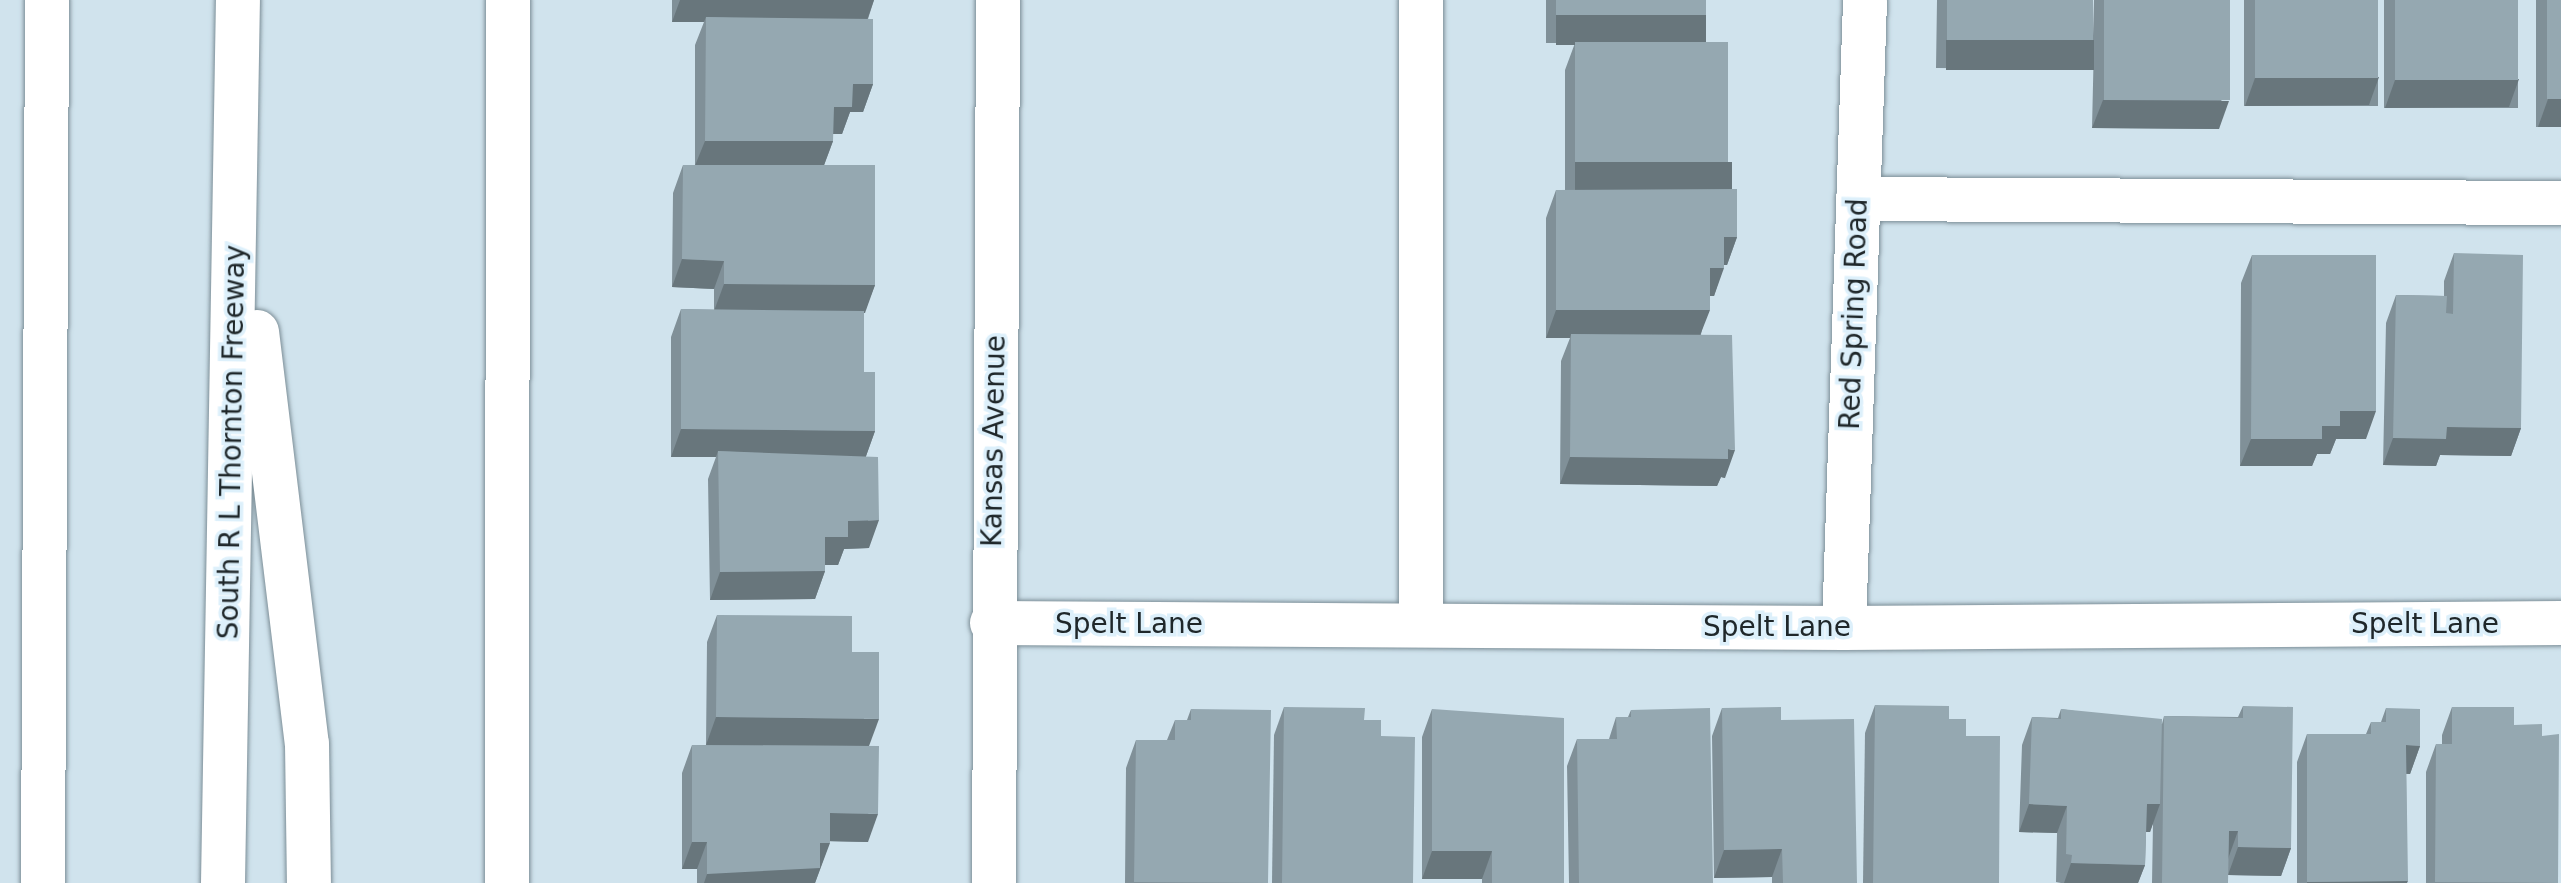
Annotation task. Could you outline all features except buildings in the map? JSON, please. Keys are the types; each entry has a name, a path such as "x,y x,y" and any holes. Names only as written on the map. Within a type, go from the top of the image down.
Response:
{"main road":[{"path":"43,883 47,0"},
{"name":"South R L Thornton Freeway","path":"223,883 238,178 238,0"},
{"path":"507,883 508,0"},
{"name":"Kansas Avenue","path":"994,883 992,623 998,0"},
{"path":"1421,0 1421,625"},
{"name":"Red Spring Road","path":"1844,628 1865,0"},
{"path":"238,178 307,744 309,883"},
{"path":"1858,199 2561,203"},
{"name":"Spelt Lane","path":"992,623 1844,628 2561,623"}]}
